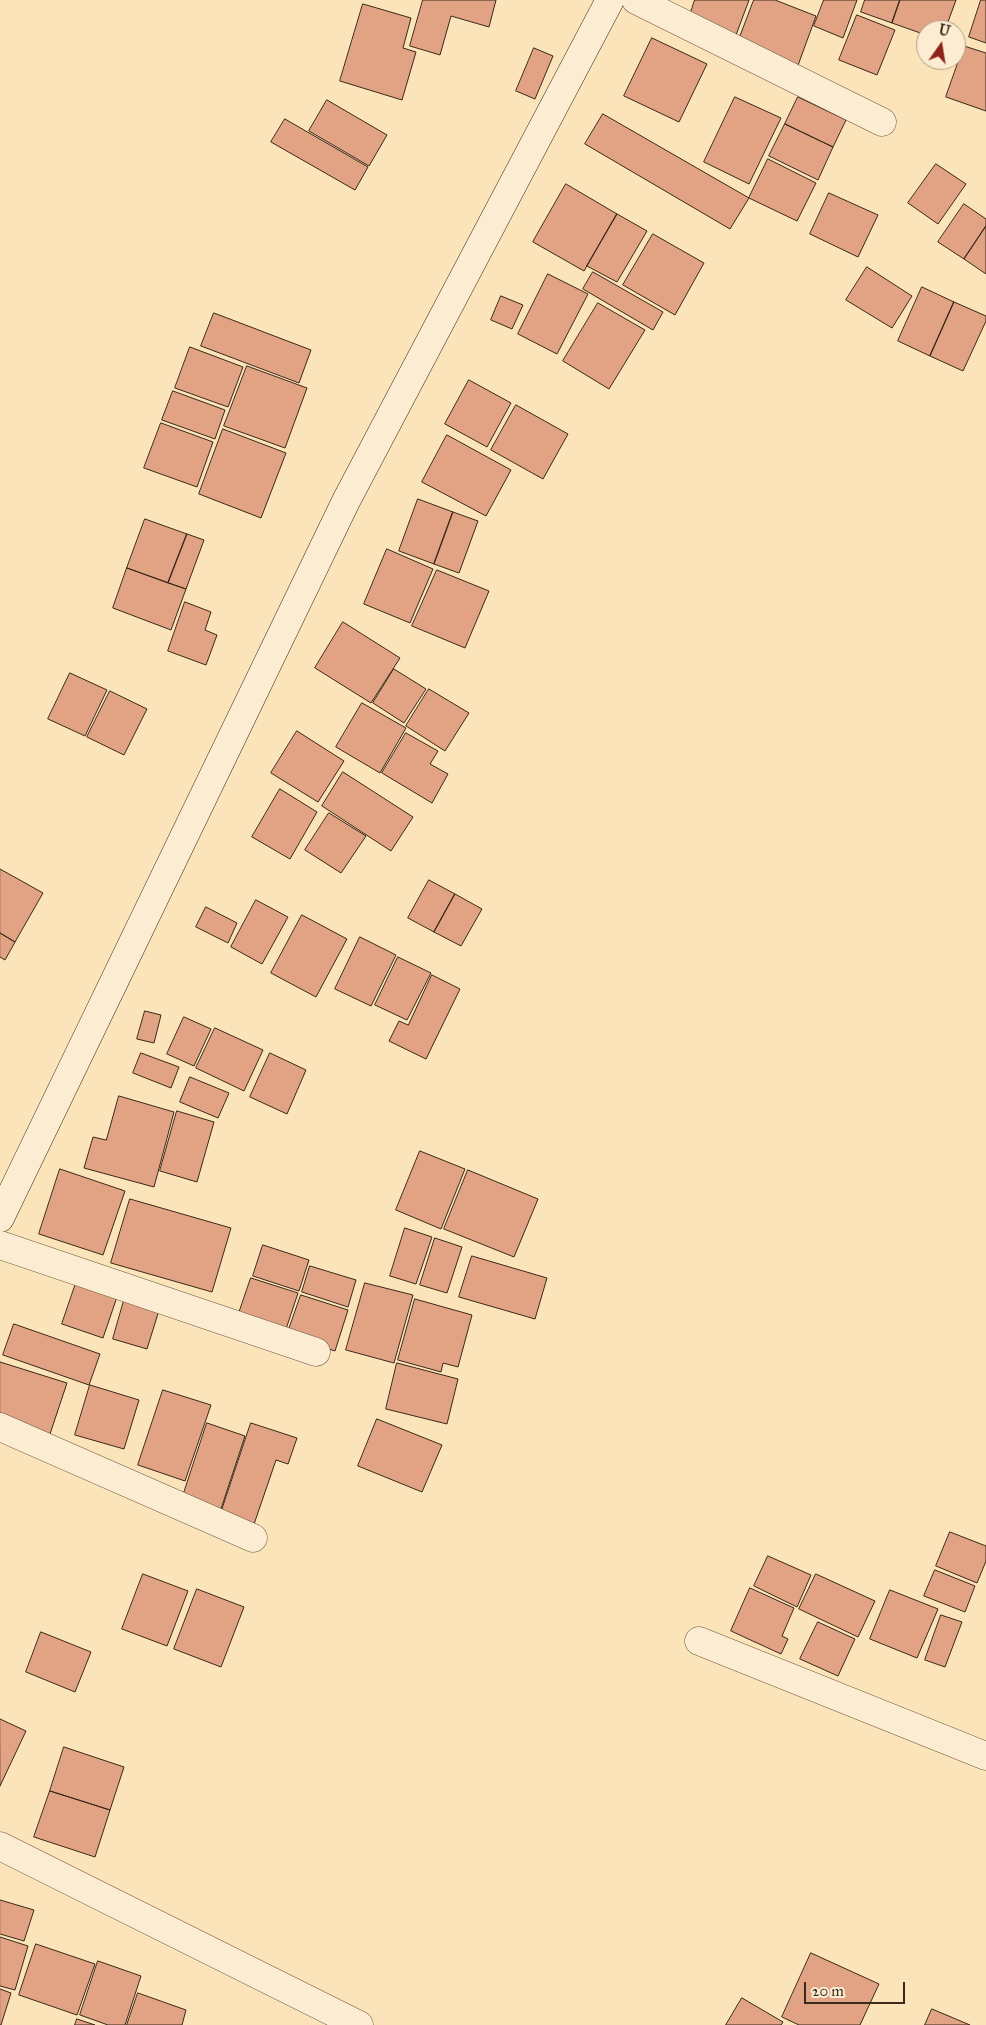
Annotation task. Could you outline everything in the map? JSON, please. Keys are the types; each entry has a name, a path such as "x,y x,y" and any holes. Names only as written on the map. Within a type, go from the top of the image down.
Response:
{"street":[{"path":"0,1218 346,501 610,0"},
{"path":"636,0 882,122"},
{"path":"0,1245 316,1352"},
{"path":"0,1426 253,1538"},
{"path":"699,1640 986,1756"},
{"path":"0,1846 354,2023"}],"building":[{"path":"423,0 496,0 489,27 451,16 440,55 410,46"},
{"path":"695,0 749,0 736,35 689,18"},
{"path":"754,0 775,0 816,16 797,68 737,45"},
{"path":"824,0 857,0 843,38 814,26"},
{"path":"865,0 900,0 892,23 861,12"},
{"path":"900,0 956,0 949,20 916,20 916,31 892,23"},
{"path":"981,0 986,0 986,43 969,37"},
{"path":"363,4 411,18 403,48 416,52 402,100 340,81"},
{"path":"857,15 895,30 877,75 839,60"},
{"path":"652,38 707,64 679,122 624,96"},
{"path":"966,47 986,53 986,111 946,97 956,70 966,70"},
{"path":"534,48 553,56 535,99 516,91"},
{"path":"735,97 781,118 749,184 704,162"},
{"path":"798,97 846,120 833,147 785,124"},
{"path":"327,100 387,135 369,166 309,131"},
{"path":"603,114 749,198 730,229 585,144"},
{"path":"285,119 368,167 355,190 271,142"},
{"path":"785,124 833,147 818,180 769,156"},
{"path":"768,159 816,183 797,221 749,198"},
{"path":"936,164 966,184 938,224 908,203"},
{"path":"566,184 617,214 584,271 533,242"},
{"path":"829,193 878,215 858,257 810,234"},
{"path":"964,204 986,219 986,226 964,259 938,242"},
{"path":"617,214 647,231 617,282 587,266"},
{"path":"986,226 986,274 964,259"},
{"path":"653,234 704,263 675,315 623,285"},
{"path":"867,267 912,296 892,328 846,300"},
{"path":"593,272 663,312 653,330 583,289"},
{"path":"548,274 588,294 557,354 518,334"},
{"path":"922,287 954,302 930,356 898,341"},
{"path":"501,296 523,305 512,329 491,320"},
{"path":"954,302 986,316 986,321 963,371 930,356"},
{"path":"598,303 645,330 609,389 563,361"},
{"path":"214,313 311,350 299,383 201,346"},
{"path":"190,347 243,367 228,407 175,388"},
{"path":"247,366 307,388 285,448 224,426"},
{"path":"469,380 511,403 487,447 445,424"},
{"path":"173,391 225,410 215,439 162,420"},
{"path":"516,405 568,434 543,479 491,450"},
{"path":"161,423 213,442 197,487 144,468"},
{"path":"223,429 286,453 261,518 199,494"},
{"path":"447,435 511,470 486,516 422,482"},
{"path":"418,499 453,512 434,564 399,551"},
{"path":"453,512 478,521 459,573 434,564"},
{"path":"145,519 187,534 168,583 127,568"},
{"path":"187,534 204,540 186,589 168,583"},
{"path":"387,549 433,569 410,623 364,604"},
{"path":"127,568 186,589 171,630 113,608"},
{"path":"437,570 489,591 465,648 412,626"},
{"path":"185,602 211,612 205,630 217,635 206,665 168,651"},
{"path":"343,622 400,658 371,703 315,668"},
{"path":"394,669 426,689 404,723 373,703"},
{"path":"70,673 107,690 85,736 48,719"},
{"path":"429,689 469,713 445,751 406,726"},
{"path":"110,691 147,709 124,755 87,737"},
{"path":"362,703 406,728 380,773 336,747"},
{"path":"297,731 344,761 318,802 271,773"},
{"path":"406,733 438,751 430,764 448,774 432,803 382,773"},
{"path":"343,772 413,817 391,851 322,806"},
{"path":"280,789 317,812 290,859 252,837"},
{"path":"329,813 366,836 341,873 305,850"},
{"path":"0,869 43,893 15,942 0,933"},
{"path":"429,880 455,894 434,932 408,918"},
{"path":"455,894 482,909 461,946 434,932"},
{"path":"256,900 288,917 262,964 231,947"},
{"path":"206,907 237,923 228,943 196,927"},
{"path":"302,915 347,939 316,997 271,973"},
{"path":"0,933 15,942 5,960 0,957"},
{"path":"360,937 396,955 371,1006 335,989"},
{"path":"398,957 431,973 407,1020 375,1005"},
{"path":"432,975 460,989 426,1059 389,1041 399,1021 408,1025"},
{"path":"145,1011 161,1015 154,1043 137,1039"},
{"path":"184,1017 211,1029 194,1066 167,1054"},
{"path":"215,1028 263,1050 244,1091 196,1068"},
{"path":"141,1053 179,1067 171,1088 133,1073"},
{"path":"270,1053 306,1070 287,1114 250,1097"},
{"path":"190,1077 229,1093 218,1118 180,1102"},
{"path":"119,1096 174,1112 154,1187 84,1168 93,1137 106,1140"},
{"path":"177,1111 214,1122 197,1182 160,1171"},
{"path":"420,1151 465,1169 441,1229 396,1210"},
{"path":"60,1169 125,1191 103,1255 39,1234"},
{"path":"468,1170 538,1199 514,1257 444,1229"},
{"path":"130,1199 231,1228 212,1292 111,1263"},
{"path":"405,1228 432,1237 416,1284 390,1276"},
{"path":"435,1238 462,1247 447,1293 420,1285"},
{"path":"263,1245 309,1260 299,1291 253,1276"},
{"path":"472,1256 547,1278 535,1319 459,1297"},
{"path":"310,1266 356,1280 348,1307 302,1292"},
{"path":"251,1278 298,1293 285,1332 238,1316"},
{"path":"77,1280 118,1294 103,1338 62,1324"},
{"path":"365,1283 413,1295 394,1363 346,1350"},
{"path":"301,1295 348,1310 335,1351 287,1335"},
{"path":"125,1297 160,1307 147,1349 113,1339"},
{"path":"415,1299 472,1315 458,1367 443,1363 441,1372 398,1360"},
{"path":"14,1324 100,1354 89,1385 3,1355"},
{"path":"0,1362 67,1383 50,1434 0,1418"},
{"path":"397,1363 458,1379 447,1424 386,1409"},
{"path":"90,1385 139,1400 124,1449 75,1435"},
{"path":"163,1390 211,1405 185,1481 138,1465"},
{"path":"377,1419 442,1445 422,1492 358,1466"},
{"path":"207,1423 245,1436 219,1515 181,1502"},
{"path":"251,1423 297,1438 288,1464 276,1460 252,1530 219,1519"},
{"path":"950,1532 986,1546 986,1561 977,1583 936,1566"},
{"path":"768,1556 811,1575 797,1607 754,1586"},
{"path":"935,1570 975,1586 965,1612 924,1596"},
{"path":"143,1574 188,1591 167,1646 122,1629"},
{"path":"816,1574 875,1601 858,1637 799,1609"},
{"path":"750,1588 794,1608 782,1636 788,1639 781,1654 731,1631"},
{"path":"197,1589 244,1607 221,1667 174,1649"},
{"path":"890,1590 938,1609 917,1658 870,1639"},
{"path":"941,1615 962,1622 945,1667 925,1660"},
{"path":"818,1622 855,1639 838,1676 800,1659"},
{"path":"41,1632 91,1652 75,1692 26,1672"},
{"path":"0,1719 26,1731 0,1786"},
{"path":"64,1747 124,1767 110,1810 50,1791"},
{"path":"50,1791 110,1810 95,1857 34,1837"},
{"path":"0,1900 34,1910 24,1941 0,1934"},
{"path":"0,1937 28,1946 15,1990 0,1986"},
{"path":"36,1944 95,1964 77,2015 19,1995"},
{"path":"811,1953 879,1984 860,2025 799,2025 782,2017"},
{"path":"98,1961 141,1976 125,2025 108,2025 80,2015"},
{"path":"0,1989 11,1993 1,2025 0,2025"},
{"path":"138,1993 186,2010 182,2025 127,2025"},
{"path":"742,1998 783,2022 781,2025 726,2025"},
{"path":"932,2009 970,2025 925,2025"},
{"path":"77,2019 95,2025 75,2025"}]}
